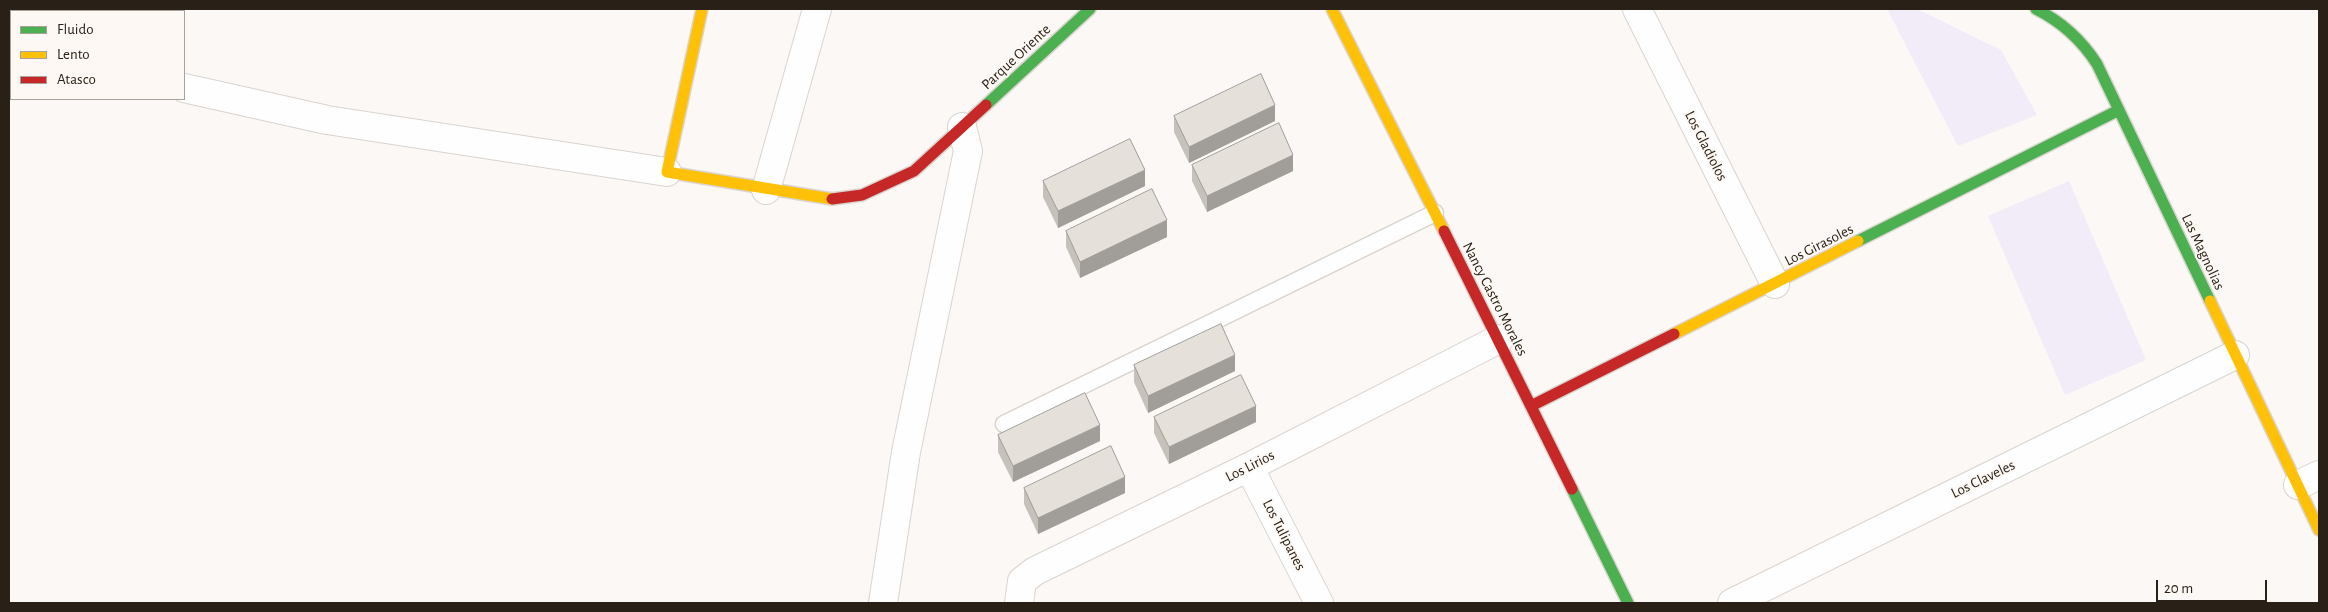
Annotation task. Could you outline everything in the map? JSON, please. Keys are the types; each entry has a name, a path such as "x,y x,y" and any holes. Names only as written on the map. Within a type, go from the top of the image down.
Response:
{"street":[{"path":"185,88 327,120 667,172 702,9"},
{"path":"766,190 817,9"},
{"name":"Parque Oriente","path":"667,172 834,200 862,195 914,171 1090,9"},
{"name":"Nancy Castro Morales","path":"1332,9 1628,603"},
{"name":"Los Gladiolos","path":"1638,9 1775,284"},
{"name":"Las Magnolias","path":"2036,9 2064,25 2088,49 2119,110 2235,355 2308,480 2319,530"},
{"name":"Los Girasoles","path":"1531,406 2119,110"},
{"path":"883,603 906,452 968,151 962,127"},
{"name":"Los Lirios","path":"1019,603 1022,581 1035,571 1249,467 1498,339"},
{"name":"Los Claveles","path":"1732,603 2235,355"},
{"name":"Los Tulipanes","path":"1249,467 1319,603"}],"lane":[{"path":"1004,424 1434,212"}],"shaded area":[{"path":"1887,9 1917,9 2001,50 2037,115 1958,146"},
{"path":"2069,181 2146,360 2065,395 1988,216"}],"building":[{"path":"1261,74 1275,105 1189,147 1174,116"},
{"path":"1279,123 1293,155 1207,196 1192,165"},
{"path":"1130,139 1145,170 1058,211 1043,181"},
{"path":"1152,189 1167,220 1080,262 1066,231"},
{"path":"1221,324 1235,355 1148,396 1134,365"},
{"path":"1241,375 1256,406 1169,447 1154,417"},
{"path":"1085,393 1100,425 1013,466 998,435"},
{"path":"1111,446 1125,477 1038,518 1024,488"}],"traffic: fast":[{"path":"986,105 1090,9"},
{"path":"2036,9 2070,32 2097,64 2210,301"},
{"path":"1858,241 2119,110"},
{"path":"1572,489 1628,603"}],"traffic: slow":[{"path":"702,9 667,172 832,199"},
{"path":"1332,9 1444,231"},
{"path":"1674,334 1858,241"},
{"path":"2210,301 2319,530"}],"traffic: jam":[{"path":"832,199 862,195 914,171 986,105"},
{"path":"1444,231 1572,489"},
{"path":"1531,406 1674,334"}]}
